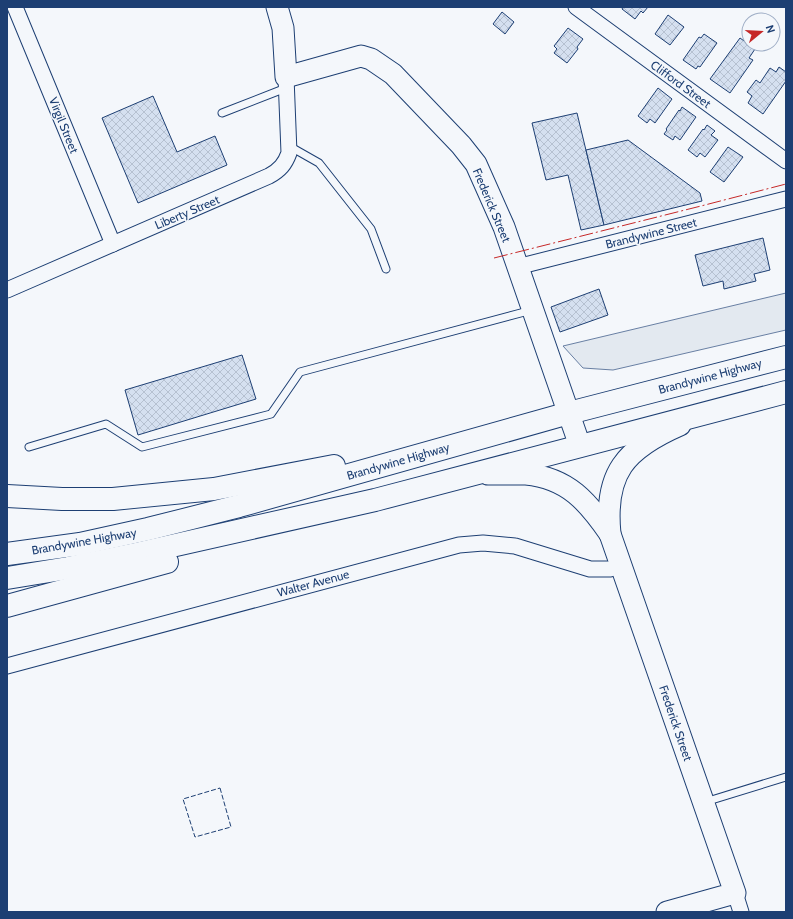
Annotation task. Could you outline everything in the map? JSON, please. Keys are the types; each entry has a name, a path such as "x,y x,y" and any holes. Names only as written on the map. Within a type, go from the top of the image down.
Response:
{"main road":[{"name":"Brandywine Highway","path":"7,554 80,544 148,529 239,506 569,413 786,356"},
{"name":"Brandywine Highway","path":"7,578 68,568 136,554 375,500 786,392"},
{"path":"7,496 62,499 113,499 214,489 482,438"},
{"path":"7,606 172,560 375,500"}],"street":[{"name":"Virgil Street","path":"15,7 113,244"},
{"path":"277,7 283,28 286,83"},
{"name":"Clifford Street","path":"576,7 786,162"},
{"name":"Frederick Street","path":"286,83 361,56 372,59 393,74 461,145 476,164 504,227 580,446"},
{"name":"Liberty Street","path":"7,290 280,170 286,162 289,153 286,83"},
{"name":"Brandywine Street","path":"517,267 786,199"},
{"path":"610,534 608,518 611,489 616,474 625,461 662,433 710,412"},
{"path":"476,474 527,474 562,484 586,502 610,534"},
{"name":"Frederick Street","path":"610,534 738,902"},
{"name":"Walter Avenue","path":"7,666 472,542 516,546 590,569 610,570 621,566"},
{"path":"667,912 738,902"}],"lane":[{"path":"222,113 286,83"},
{"path":"289,146 319,163 324,168 371,229 386,269"},
{"path":"29,447 106,424 142,447 271,414 300,372 532,310"},
{"path":"703,803 786,777"}],"shaded area":[{"path":"786,293 786,330 613,370 583,368 563,346"}],"building":[{"path":"623,7 648,7 643,13 641,11 635,19 622,9"},
{"path":"502,12 514,22 505,34 493,24"},
{"path":"668,15 684,27 670,45 655,34"},
{"path":"568,28 583,39 577,47 578,49 567,63 554,53 557,49 554,46"},
{"path":"704,34 717,43 700,67 698,66 696,69 683,60 699,37 701,38"},
{"path":"740,38 741,39 741,52 753,52 749,58 753,60 730,93 710,79"},
{"path":"779,67 786,72 786,81 763,114 748,103 752,96 747,92 756,80 760,83 770,68 776,72"},
{"path":"658,88 672,99 655,123 650,119 647,123 638,116"},
{"path":"153,96 177,152 215,136 227,165 138,203 102,118"},
{"path":"682,107 696,117 680,140 675,136 673,140 664,134"},
{"path":"577,113 604,225 581,230 568,175 546,180 532,123"},
{"path":"707,125 715,131 711,135 718,140 705,157 700,153 697,157 688,150"},
{"path":"628,140 700,193 702,201 604,225 586,150"},
{"path":"728,147 743,157 724,182 710,172"},
{"path":"763,238 770,270 754,274 756,281 724,289 723,281 703,286 695,255"},
{"path":"599,289 608,315 560,332 551,307"},
{"path":"242,355 256,399 138,435 125,390"}],"fence":[{"path":"220,788 231,827 195,837 183,799 220,788"}],"power":[{"path":"494,258 786,184"}]}
